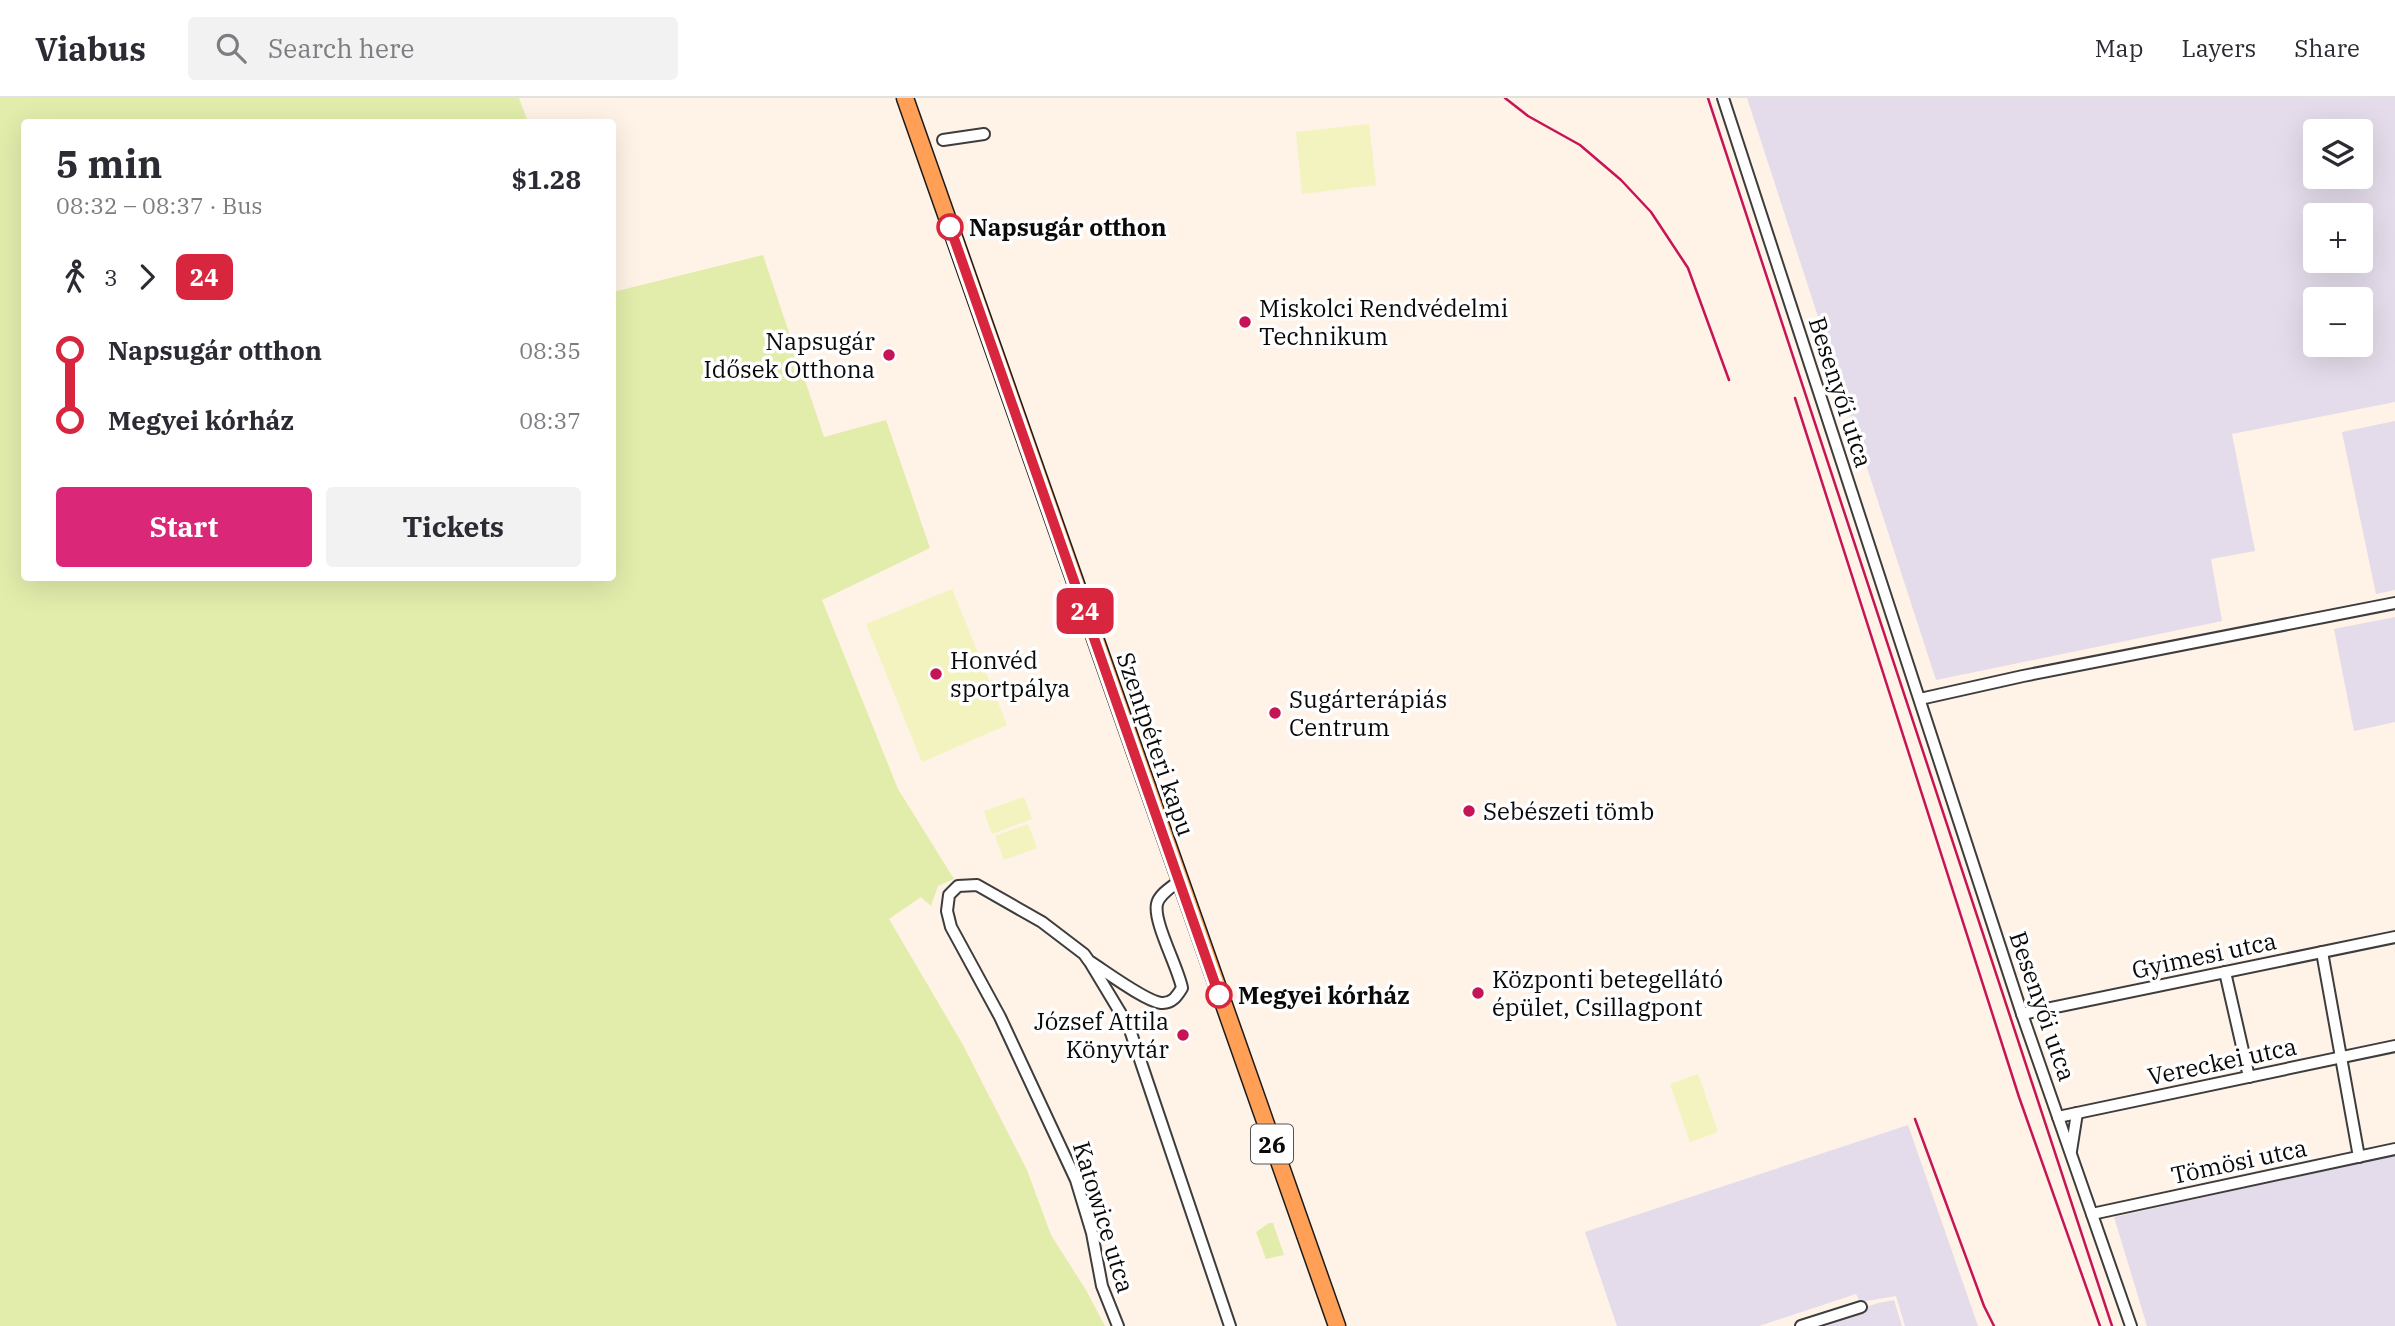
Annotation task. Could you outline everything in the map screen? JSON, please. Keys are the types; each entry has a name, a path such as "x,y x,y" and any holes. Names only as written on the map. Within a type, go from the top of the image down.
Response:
{"main road":[{"name":"Szentpéteri kapu","path":"905,98 1337,1326"}],"street":[{"name":"Besenyői utca","path":"1723,98 2022,1014 2131,1326"},
{"path":"943,140 984,134"},
{"path":"1920,699 2023,676 2395,603"},
{"name":"Katowice utca","path":"1089,961 1147,998 1162,1004 1174,1000 1182,988 1180,976 1156,916 1157,903 1161,896 1179,881"},
{"name":"Katowice utca","path":"1118,1326 1102,1286 1092,1233 1076,1180 1000,1017 951,927 947,911 949,895 958,886 977,885 1042,922 1084,954 1089,961 1129,1027 1230,1326"},
{"name":"Gyimesi utca","path":"2022,1014 2395,937"},
{"path":"2322,952 2359,1157"},
{"path":"2225,972 2249,1077"},
{"path":"1115,1004 1119,991 1134,989"},
{"name":"Vereckei utca","path":"2058,1117 2395,1046"},
{"path":"2071,1154 2077,1113"},
{"name":"Tömösi utca","path":"2092,1214 2395,1149"},
{"path":"1801,1326 1861,1307"}],"shaded area":[{"path":"1747,98 2395,98 2395,402 2232,434 2255,551 2211,559 2222,621 1936,680"},
{"path":"2395,421 2395,590 2376,594 2342,432"},
{"path":"2395,617 2395,722 2354,731 2334,629"},
{"path":"1908,1125 1978,1326 1905,1326 1896,1296 1860,1302 1856,1294 1759,1326 1617,1326 1585,1232"},
{"path":"2395,1155 2395,1326 2147,1326 2114,1217"},
{"path":"1894,1300 1902,1326 1811,1326 1878,1303"}],"green space":[{"path":"0,98 519,98 527,119 21,119 21,581 616,581 616,291 763,255 824,437 886,420 930,548 822,600 898,789 954,879 938,886 931,906 921,897 889,919 963,1045 1027,1170 1051,1235 1105,1326 0,1326"},
{"path":"1369,124 1376,185 1302,194 1296,132"},
{"name":"Honvéd sportpálya","path":"952,589 1007,725 922,762 866,624"},
{"path":"1024,797 1032,819 992,834 984,811"},
{"path":"1028,824 1037,848 1004,860 995,836"},
{"path":"1698,1074 1718,1132 1690,1142 1670,1084"},
{"path":"1273,1223 1284,1255 1266,1259 1256,1232"}],"railway":[{"path":"1505,98 1528,116 1580,145 1621,180 1651,212 1688,268 1729,380"},
{"path":"1708,98 2112,1326"},
{"path":"1795,398 2019,1097 2100,1326"},
{"path":"1915,1119 1984,1306 1994,1326"}],"bus line":[{"name":"24","path":"950,227 1219,995"}],"place":[{"name":"Napsugár otthon","path":"950,227"},
{"name":"Miskolci Rendvédelmi Technikum","path":"1245,322"},
{"name":"Napsugár Idősek Otthona","path":"889,355"},
{"name":"Honvéd sportpálya","path":"936,674"},
{"name":"Sugárterápiás Centrum","path":"1275,713"},
{"name":"Sebészeti tömb","path":"1469,811"},
{"name":"Központi betegellátó épület, Csillagpont","path":"1478,993"},
{"name":"Megyei kórház","path":"1219,995"},
{"name":"József Attila Könyvtár","path":"1183,1035"}]}
